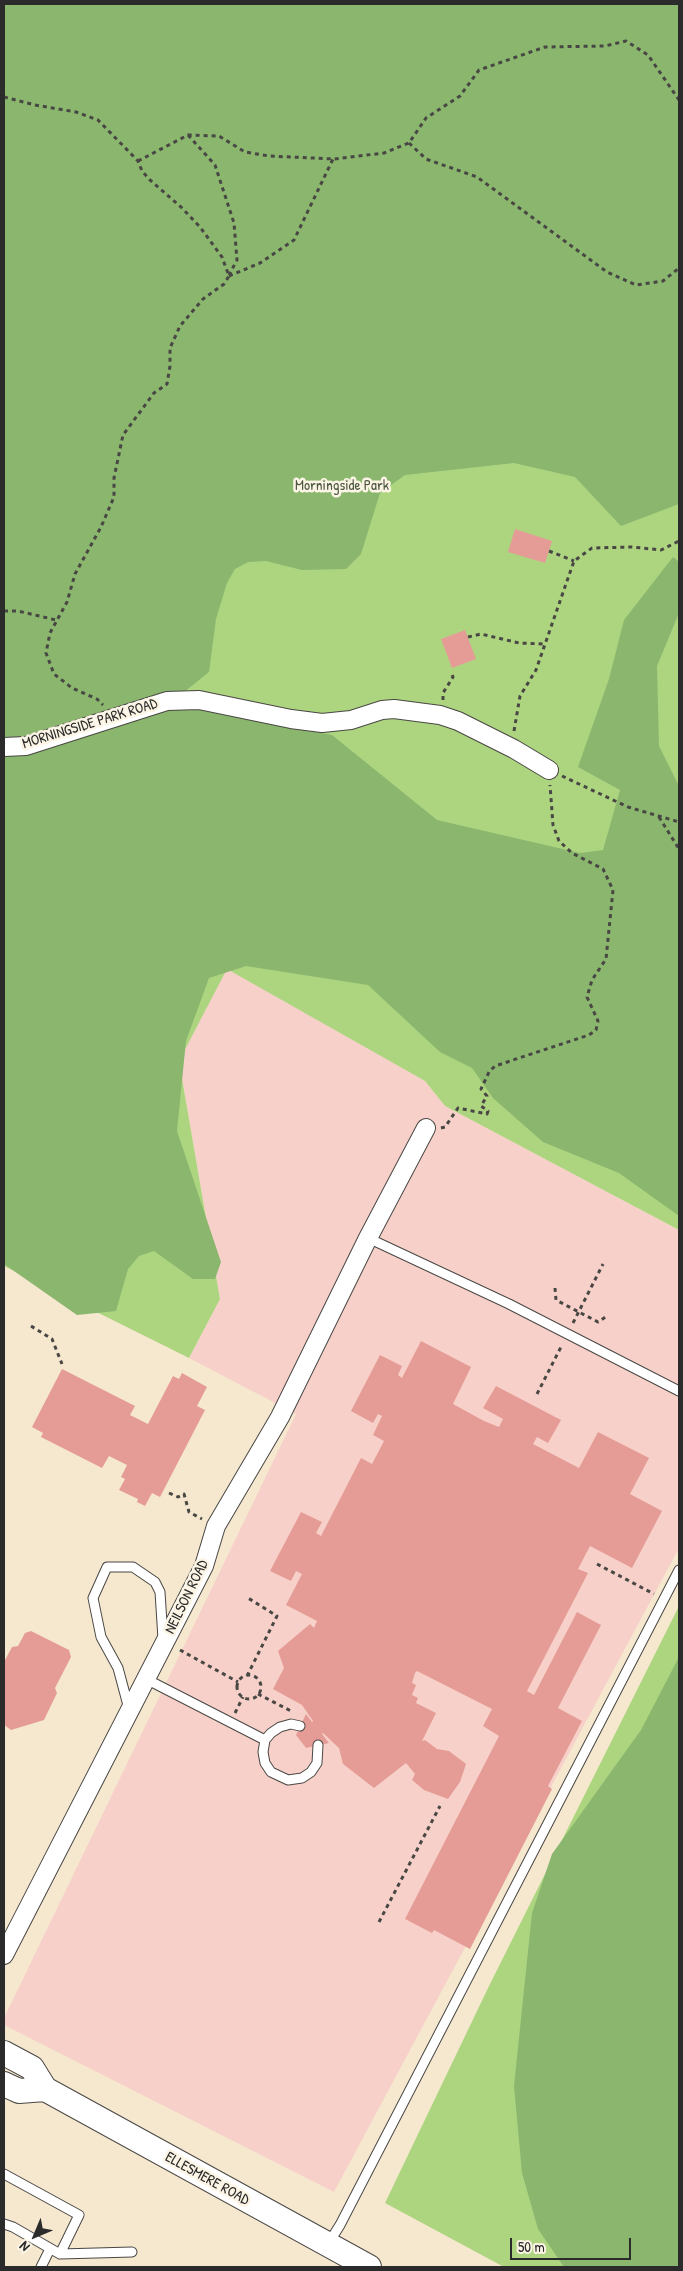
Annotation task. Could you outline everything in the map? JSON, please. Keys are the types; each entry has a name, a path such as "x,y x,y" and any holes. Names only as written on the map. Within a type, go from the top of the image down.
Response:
{"main road":[{"name":"ELLESMERE ROAD","path":"4,2053 32,2068 45,2089 369,2267"},
{"path":"4,2084 19,2091 45,2089"}],"street":[{"name":"MORNINGSIDE PARK ROAD","path":"4,747 26,746 168,701 191,700 322,723 351,720 382,710 394,709 440,715 458,721 514,749 549,770"},
{"name":"NEILSON ROAD","path":"4,1955 204,1566 216,1526 280,1417 368,1238 426,1128"}],"lane":[{"path":"368,1238 568,1334 679,1391"},
{"path":"129,1712 118,1668 101,1637 93,1598 107,1567 133,1567 154,1582 160,1592 164,1643"},
{"path":"327,2245 340,2225 679,1570"},
{"path":"146,1679 266,1740"},
{"path":"298,1726 280,1727 271,1733 266,1740 263,1752 265,1763 271,1772 288,1780 302,1778 311,1772 317,1763 318,1745"},
{"path":"4,2174 79,2215 60,2254"},
{"path":"4,2224 60,2254 132,2252"},
{"path":"41,2267 50,2248"}],"path":[{"path":"138,160 188,135 220,136 245,152 269,156 334,159 384,153 409,143 426,118 460,96 479,70 545,47 605,46 626,41 648,55 679,100"},
{"path":"4,97 35,105 76,112 98,120 138,160 142,171 150,180 181,206 200,228 222,257 229,276"},
{"path":"116,716 97,699 72,688 54,674 46,653 50,633 66,602 75,574 102,527 114,497 114,478 124,435 154,393 167,384 170,348 180,326 203,299 224,284 237,260 234,223 215,165 188,135"},
{"path":"409,143 426,158 477,177 608,272 622,279 636,285 664,281 679,268"},
{"path":"229,276 260,263 294,240 334,159"},
{"path":"514,749 514,726 520,696 536,670 574,561 592,548 632,547 661,550 679,541"},
{"path":"549,551 574,561"},
{"path":"4,610 18,611 56,620"},
{"path":"468,637 481,634 515,642 544,644"},
{"path":"440,715 444,693 453,677 452,672"},
{"path":"426,1128 445,1128 458,1108 487,1114 488,1111 481,1106 487,1096 481,1089 489,1072 495,1066 589,1035 596,1030 598,1021 587,997 592,980 606,959 613,890 603,869 572,853 559,841 553,825 549,770 628,808 679,822"},
{"path":"658,817 679,849"},
{"path":"537,1394 603,1264"},
{"path":"555,1288 556,1300 578,1312 598,1322 607,1316"},
{"path":"31,1326 52,1339 62,1364"},
{"path":"169,1492 178,1497 184,1494 189,1512 216,1526"},
{"path":"597,1564 664,1599"},
{"path":"238,1682 247,1676 277,1616 248,1598"},
{"path":"164,1643 238,1682"},
{"path":"238,1682 238,1692 243,1697 249,1699 258,1694 260,1687 258,1680 247,1676"},
{"path":"258,1694 298,1715 298,1726"},
{"path":"379,1922 440,1806"}],"shaded area":[{"path":"227,968 425,1081 445,1106 679,1230 679,1548 334,2192 4,2025 4,2018 296,1414 189,1358 220,1299 179,1061"}],"green space":[{"name":"Morningside Park","path":"4,4 679,4 679,1230 445,1106 425,1081 227,969 179,1061 220,1299 189,1358 4,1266"},
{"name":"Morningside Park","path":"4,4 679,4 679,504 621,526 575,477 514,463 405,475 380,493 361,554 346,569 302,570 266,561 248,562 235,569 227,583 216,619 209,672 184,692 183,706 332,735 437,820 580,853 603,850 620,790 578,767 609,679 624,620 673,557 679,562 679,613 657,666 659,746 679,786 679,1216 619,1173 543,1142 493,1098 472,1068 440,1052 368,985 246,966 209,978 186,1041 177,1131 221,1262 215,1279 193,1279 154,1251 139,1256 128,1269 116,1311 77,1315 4,1264"},
{"path":"679,1606 679,2267 504,2267 385,2203 489,1986"},
{"path":"679,1657 679,2267 564,2267 538,2229 522,2173 514,2086 532,1913 552,1854 641,1730"}],"building":[{"path":"515,529 552,541 545,563 508,552"},
{"path":"465,630 476,659 452,668 441,639"},
{"path":"421,1341 471,1367 453,1404 484,1421 499,1427 503,1419 483,1408 496,1386 561,1420 548,1443 537,1437 533,1444 579,1468 598,1432 649,1458 630,1494 662,1511 632,1568 590,1546 578,1569 588,1573 527,1691 534,1695 577,1612 601,1625 558,1708 582,1721 548,1786 552,1789 470,1949 434,1930 432,1933 405,1919 499,1736 483,1726 492,1709 417,1671 415,1673 412,1683 416,1685 412,1695 418,1698 416,1703 436,1713 422,1741 425,1740 437,1749 449,1751 466,1764 460,1782 448,1799 424,1790 412,1780 415,1774 406,1763 374,1788 343,1764 339,1748 323,1733 329,1743 306,1748 296,1735 306,1714 313,1721 302,1705 273,1689 284,1668 278,1651 310,1624 314,1628 317,1621 286,1605 302,1574 296,1571 291,1581 270,1571 301,1512 322,1522 316,1533 321,1536 361,1458 372,1464 384,1441 373,1435 382,1416 378,1414 373,1423 351,1411 380,1355 402,1366 398,1375 402,1378"},
{"path":"62,1369 135,1406 130,1415 148,1424 173,1376 179,1379 182,1373 207,1387 197,1406 205,1410 160,1497 152,1493 145,1506 137,1502 138,1499 119,1490 125,1479 121,1477 127,1465 109,1456 102,1468 41,1437 43,1433 32,1427"},
{"path":"31,1631 69,1650 71,1657 55,1688 57,1693 44,1720 11,1730 4,1725 4,1662 12,1647 18,1646 25,1633"}]}
